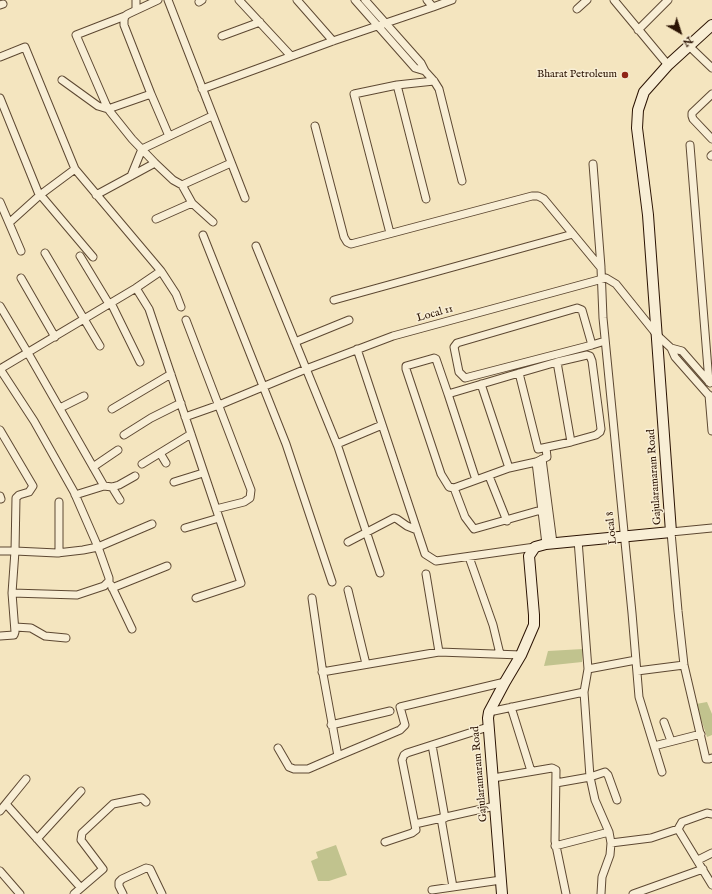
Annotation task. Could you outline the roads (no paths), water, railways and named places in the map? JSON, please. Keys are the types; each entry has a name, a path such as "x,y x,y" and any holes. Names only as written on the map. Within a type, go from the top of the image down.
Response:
{"main road":[{"name":"Gajularamaram Road","path":"502,894 488,718 489,712 521,655 534,625 529,556 534,547 549,544 671,532 648,215 637,128 638,110 644,92 668,66 712,25"}],"street":[{"path":"136,0 136,10"},
{"path":"158,0 125,16 76,35 108,109 132,139 155,163 174,180 182,184 192,203 213,222"},
{"path":"168,0 245,198"},
{"path":"239,0 291,56"},
{"path":"296,0 333,41"},
{"path":"355,0 415,68 425,71"},
{"path":"365,0 421,63 425,71 439,89 445,108 462,181"},
{"path":"427,0 434,7"},
{"path":"202,89 333,41 452,0"},
{"path":"577,9 587,0"},
{"path":"614,0 668,66"},
{"path":"638,30 668,0"},
{"path":"125,16 124,25 169,136"},
{"path":"222,36 260,22"},
{"path":"689,46 712,68"},
{"path":"0,57 25,47 75,169 161,271 176,294 182,307"},
{"path":"62,80 98,106 108,109 151,94"},
{"path":"390,233 354,94 397,85 434,81"},
{"path":"397,85 426,199"},
{"path":"712,94 692,113 692,116 693,119 712,139"},
{"path":"0,98 38,192 92,258"},
{"path":"131,176 142,149 212,116"},
{"path":"315,126 346,242 351,244 532,196 538,196 544,199 601,268"},
{"path":"690,145 711,384"},
{"path":"96,195 155,163"},
{"path":"182,184 231,163"},
{"name":"Local 8","path":"592,164 601,268 605,341 639,697 662,772"},
{"path":"9,223 40,195 75,169"},
{"path":"0,202 21,251"},
{"path":"156,219 192,203"},
{"path":"334,300 573,234"},
{"path":"203,235 297,474 332,582"},
{"path":"256,246 337,444 380,573"},
{"path":"45,252 100,346"},
{"path":"80,256 110,303 140,362"},
{"path":"132,629 109,581 98,547 75,496 34,421 0,369 136,288 161,271"},
{"path":"22,278 54,337"},
{"path":"601,279 606,278 616,284 657,335 671,348 675,357 711,397 712,432"},
{"name":"Local 11","path":"185,417 264,388 306,369 394,336 601,279"},
{"path":"136,288 149,309 241,583 196,598"},
{"path":"0,306 28,352 104,486"},
{"path":"592,345 582,310 577,308 457,343 454,347 459,372 465,378 592,345 605,341"},
{"path":"186,320 251,490 250,498 244,502 216,509"},
{"path":"295,342 349,320"},
{"path":"671,348 682,351 711,384"},
{"path":"357,349 425,554 430,559 436,561 534,547"},
{"path":"448,394 519,373 558,362 587,355 592,358 601,429 600,432 596,435 538,450 519,373"},
{"path":"476,480 436,359 434,358 406,366 441,474 449,487 454,488 489,476 509,468 547,457 546,448"},
{"path":"558,362 571,442"},
{"path":"112,410 171,374"},
{"path":"482,384 509,468"},
{"path":"60,408 84,396"},
{"path":"124,435 150,418 181,403"},
{"path":"337,444 382,425"},
{"path":"0,430 32,486 29,492 18,495 16,498 15,551 12,593 15,632 14,635 0,636"},
{"path":"142,464 191,434"},
{"path":"93,466 118,450"},
{"path":"160,453 166,463"},
{"path":"539,460 549,544"},
{"path":"174,482 203,472"},
{"path":"75,496 104,486 112,487 119,485 135,476"},
{"path":"489,476 507,521"},
{"path":"112,487 120,500"},
{"path":"454,488 465,517 474,529 507,521 545,509"},
{"path":"59,502 59,553"},
{"path":"185,528 219,518"},
{"path":"348,542 394,518 417,530"},
{"path":"0,551 59,553 74,552 98,547 152,524"},
{"path":"712,528 671,532 684,665 706,758 712,758"},
{"path":"578,540 588,669 584,692 590,777 595,800 609,832 611,843 610,856 602,876 600,894"},
{"path":"469,557 493,625 500,654"},
{"path":"112,588 167,566"},
{"path":"426,574 439,652"},
{"path":"12,593 77,595 104,586 109,581"},
{"path":"348,590 366,664"},
{"path":"312,598 322,672 338,756"},
{"path":"15,627 31,628 45,636 66,638"},
{"path":"322,672 439,652 521,655"},
{"path":"588,669 636,660"},
{"path":"637,671 684,665"},
{"path":"278,748 289,767 294,769 308,769 400,730 405,725 400,707 505,682"},
{"path":"489,712 584,692"},
{"path":"512,707 530,772"},
{"path":"331,725 390,711"},
{"path":"664,722 671,741"},
{"path":"385,842 415,832 416,830 402,757 406,753 488,727"},
{"path":"654,746 701,734"},
{"path":"432,745 452,887"},
{"path":"493,778 554,768 556,773 556,846 566,894"},
{"path":"556,783 590,777 602,772 607,773 617,800"},
{"path":"0,811 26,779"},
{"path":"38,839 81,791"},
{"path":"74,894 103,869 81,840 82,833 113,804 142,798 146,802"},
{"path":"6,804 81,888"},
{"path":"415,824 495,806"},
{"path":"611,843 651,838 678,829 682,822 707,813 712,814"},
{"path":"678,829 712,885"},
{"path":"556,846 609,832"},
{"path":"698,860 712,853"},
{"path":"123,894 119,886 119,882 122,879 146,868 150,869 162,894"},
{"path":"633,894 703,869"},
{"path":"0,871 20,894"},
{"path":"432,890 501,880"}],"place":[{"name":"Bharat Petroleum","path":"625,75"}]}
